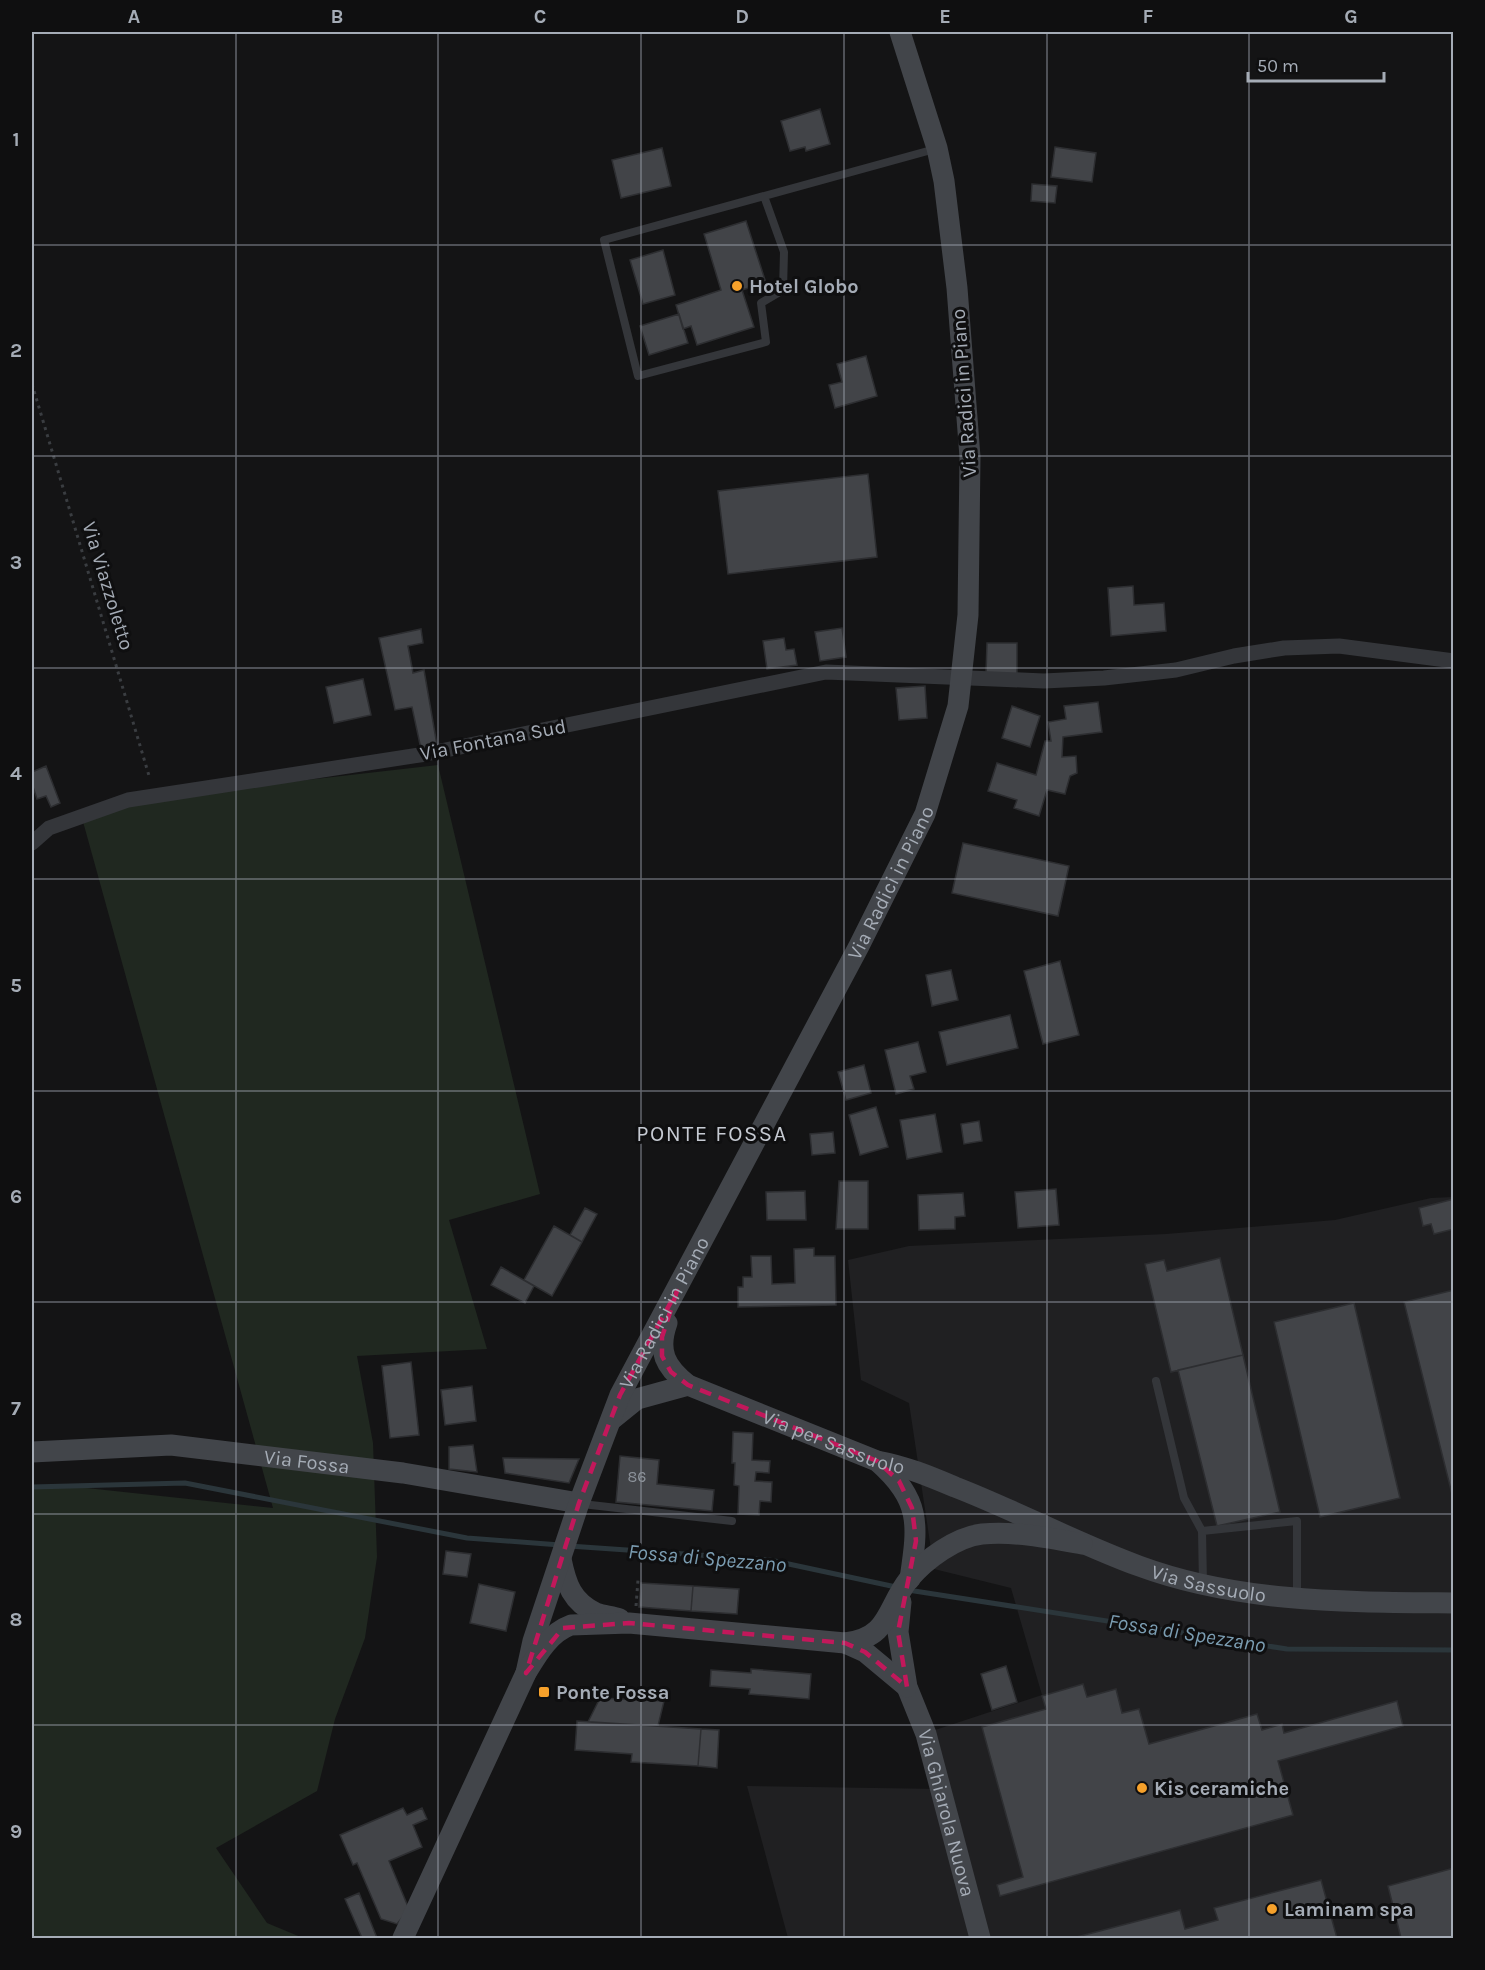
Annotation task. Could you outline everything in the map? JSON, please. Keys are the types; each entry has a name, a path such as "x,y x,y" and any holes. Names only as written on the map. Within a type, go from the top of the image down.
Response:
{"street":[{"name":"Via Radici in Piano","path":"526,1673 533,1641 560,1570 579,1503 620,1395 859,946 925,814 958,706 968,615 970,457 957,288 944,181 937,148 900,32"},
{"name":"Via Fontana Sud","path":"32,843 49,828 128,800 426,754 826,672 1044,681 1104,678 1176,669 1284,648 1339,646 1454,661"},
{"path":"677,1291 662,1337 662,1356 671,1372 688,1385"},
{"path":"611,1420 637,1399 688,1385"},
{"name":"Via per Sassuolo","path":"688,1385 878,1461 901,1465 981,1497"},
{"name":"Via Fossa","path":"32,1452 171,1445 403,1473 579,1503"},
{"name":"Via Ghiarola Nuova","path":"878,1461 899,1481 916,1522 912,1574 894,1620 907,1687 926,1734 980,1938"},
{"name":"Via Sassuolo","path":"981,1497 1035,1519 1082,1544 1141,1567 1238,1593 1297,1598 1454,1603"},
{"path":"912,1574 950,1545 981,1534 1030,1534 1082,1544"},
{"path":"560,1570 570,1593 579,1603 598,1614 629,1623"},
{"path":"403,1938 526,1673 543,1646 563,1628 571,1625 629,1623 845,1643 873,1635 894,1620"},
{"path":"845,1643 865,1652 907,1687"}],"lane":[{"path":"764,196 784,252 783,290 761,303 766,342 638,376 604,240 937,148"},
{"path":"1156,1381 1184,1498 1202,1531 1203,1585"},
{"path":"579,1503 732,1521"},
{"path":"1202,1531 1297,1521 1297,1598"}],"path":[{"name":"Via Viazzoletto","path":"32,384 156,796"}],"highlighted area":[{"path":"677,1291 662,1337 662,1356 671,1372 688,1385 877,1461 899,1481 912,1508 916,1541 898,1632 907,1687 865,1652 845,1643 629,1623 563,1628 526,1673 579,1503 620,1395"}],"shaded area":[{"path":"438,765 540,1194 449,1220 487,1349 357,1356 373,1443 377,1557 365,1638 335,1719 317,1791 216,1848 267,1923 303,1938 32,1938 32,1488 68,1486 273,1508 82,818 132,800"},
{"path":"1453,1197 1453,1938 788,1938 747,1786 940,1789 926,1733 1042,1695 1011,1588 934,1569 909,1403 861,1380 848,1260 909,1246 1166,1234 1335,1220 1431,1198"}],"building":[{"path":"820,109 830,144 806,151 805,147 790,151 781,121"},
{"path":"1055,147 1096,153 1092,182 1051,177"},
{"path":"662,148 671,186 621,198 612,160"},
{"path":"1032,184 1057,186 1055,203 1031,201"},
{"name":"Hotel Globo","path":"746,221 766,283 742,290 754,327 697,345 691,326 683,329 676,305 721,290 704,234"},
{"path":"663,250 675,295 643,304 630,260"},
{"path":"679,314 688,343 649,355 640,326"},
{"path":"866,356 877,396 835,408 829,385 842,382 837,364"},
{"path":"868,474 877,557 728,574 718,491"},
{"path":"1133,586 1134,605 1164,603 1166,631 1111,636 1108,588"},
{"path":"842,628 846,657 820,661 815,632"},
{"path":"421,629 423,643 408,646 413,673 424,670 437,745 421,749 412,707 395,710 379,638"},
{"path":"784,638 786,650 794,649 797,665 767,669 763,641"},
{"path":"987,643 1017,643 1017,674 986,673"},
{"path":"363,679 371,715 334,723 326,687"},
{"path":"925,686 927,718 899,720 896,688"},
{"path":"1098,702 1102,732 1063,737 1062,757 1076,756 1077,773 1070,776 1065,794 1047,790 1039,816 1014,808 1017,800 988,791 997,763 1036,775 1045,741 1051,741 1048,722 1066,719 1064,706"},
{"path":"1012,706 1040,716 1030,747 1002,738"},
{"path":"46,766 60,803 51,807 46,796 37,799 32,784 32,772"},
{"path":"963,843 1069,866 1058,916 952,893"},
{"path":"1060,961 1079,1035 1043,1044 1024,971"},
{"path":"951,970 958,1000 932,1006 926,975"},
{"path":"1010,1015 1018,1048 947,1065 939,1032"},
{"path":"918,1042 926,1072 910,1076 914,1089 896,1094 885,1050"},
{"path":"864,1065 871,1093 846,1100 838,1072"},
{"path":"876,1107 888,1147 860,1155 849,1115"},
{"path":"935,1114 942,1152 907,1159 900,1120"},
{"path":"979,1121 982,1141 964,1144 961,1124"},
{"path":"833,1132 835,1153 812,1155 810,1134"},
{"path":"839,1181 868,1181 868,1229 836,1229"},
{"path":"1056,1189 1059,1225 1018,1228 1015,1192"},
{"path":"805,1191 806,1220 767,1220 766,1192"},
{"path":"963,1193 965,1216 955,1217 955,1229 919,1230 918,1195"},
{"path":"1454,1199 1454,1229 1434,1234 1431,1224 1423,1226 1419,1208"},
{"path":"585,1208 597,1214 582,1242 570,1235"},
{"path":"554,1226 582,1242 552,1296 524,1280"},
{"path":"814,1248 814,1256 835,1256 836,1305 738,1307 738,1287 743,1287 743,1277 752,1277 751,1256 771,1256 772,1284 795,1283 794,1249"},
{"path":"1220,1258 1243,1355 1171,1372 1145,1264 1164,1260 1167,1271"},
{"path":"501,1267 534,1286 525,1303 491,1285"},
{"path":"1454,1290 1454,1502 1404,1302"},
{"path":"1354,1303 1400,1498 1320,1517 1274,1322"},
{"path":"1243,1355 1280,1512 1217,1526 1178,1370"},
{"path":"411,1362 419,1435 390,1438 382,1366"},
{"path":"472,1386 476,1421 445,1425 441,1390"},
{"path":"733,1432 753,1433 752,1460 770,1461 769,1473 756,1472 755,1481 772,1482 771,1502 760,1501 759,1515 738,1514 739,1486 734,1485 735,1463 732,1463"},
{"path":"473,1445 477,1472 449,1469 449,1447"},
{"path":"620,1456 659,1460 657,1484 714,1490 712,1511 616,1502"},
{"path":"503,1458 579,1459 569,1483 505,1473"},
{"path":"446,1551 471,1554 467,1577 443,1574"},
{"path":"641,1583 693,1586 691,1611 639,1607"},
{"path":"479,1584 515,1592 506,1631 470,1623"},
{"path":"693,1586 739,1589 737,1614 691,1611"},
{"path":"1006,1666 1017,1702 992,1710 981,1674"},
{"path":"751,1669 811,1674 809,1699 749,1694 750,1689 710,1686 711,1670 751,1673"},
{"name":"Kis ceramiche","path":"1083,1684 1087,1697 1116,1689 1122,1713 1139,1709 1149,1744 1257,1714 1262,1730 1282,1724 1284,1733 1397,1701 1403,1726 1278,1761 1293,1815 1000,1896 997,1885 1023,1877 982,1727 1046,1709 1042,1696"},
{"path":"600,1698 664,1701 658,1726 588,1722"},
{"path":"577,1721 701,1729 698,1766 631,1762 632,1754 575,1750"},
{"path":"701,1729 719,1730 717,1768 698,1766"},
{"path":"403,1808 407,1815 422,1808 427,1819 413,1825 422,1847 389,1861 409,1909 397,1924 381,1919 357,1863 353,1865 340,1835"},
{"name":"Laminam spa","path":"1454,1868 1454,1938 1401,1938 1388,1886"},
{"name":"Laminam spa","path":"1321,1880 1337,1938 1073,1938 1180,1910 1185,1929 1218,1920 1214,1908"},
{"path":"359,1893 377,1938 362,1938 345,1899"}],"waterway":[{"name":"Fossa di Spezzano","path":"32,1487 185,1483 467,1538 560,1545"},
{"name":"Fossa di Spezzano","path":"569,1546 770,1560 896,1587"},
{"name":"Fossa di Spezzano","path":"908,1590 1287,1649 1454,1650"}],"place":[{"name":"Hotel Globo","path":"737,286"},
{"name":"Ponte Fossa","path":"544,1692"},
{"name":"Kis ceramiche","path":"1142,1788"},
{"name":"Laminam spa","path":"1272,1909"}],"district":[{"name":"PONTE FOSSA","path":"712,1134"}]}
